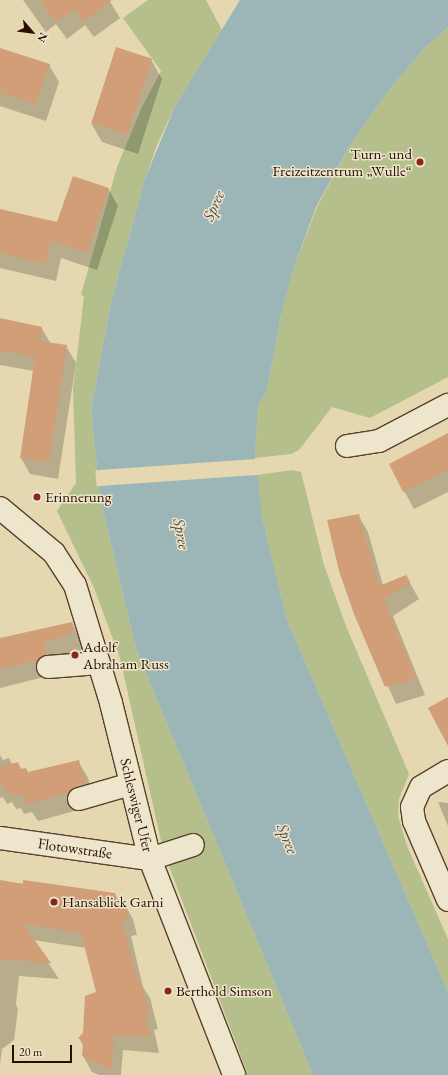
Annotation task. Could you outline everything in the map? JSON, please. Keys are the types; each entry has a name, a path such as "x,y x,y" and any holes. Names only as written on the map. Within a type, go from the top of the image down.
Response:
{"street":[{"path":"347,446 379,441 448,406"},
{"name":"Schleswiger Ufer","path":"0,508 40,539 66,568 75,585 99,663 150,859 234,1075"},
{"path":"48,667 99,663"},
{"path":"448,771 421,787 412,807 414,821 448,900"},
{"path":"79,799 131,784"},
{"name":"Flotowstraße","path":"0,838 150,859"},
{"path":"150,859 193,845"}],"green space":[{"path":"148,0 206,0 222,30 175,106 157,145 145,179 111,302 91,410 100,498 136,649 313,1075 248,1075 163,850 120,658 94,588 57,511 76,483 73,389 84,296 81,295 117,167 142,107 161,71 123,18"},
{"path":"448,27 448,377 370,418 332,407 299,450 291,454 255,458 258,406 267,391 280,320 293,270 317,207 349,147 389,90 425,48"},
{"path":"293,470 301,472 324,565 346,626 409,774 399,799 398,816 407,846 448,939 448,992 287,620 263,521 256,475"}],"water":[{"name":"Spree","path":"240,0 448,0 448,27 425,48 389,90 349,147 316,207 293,270 280,320 267,391 258,406 255,458 263,521 287,620 448,992 448,1075 313,1075 136,649 100,498 91,410 111,302 145,179 175,106"}],"pier":[{"path":"257,459 258,475 97,486 95,470"}],"building":[{"path":"40,0 112,0 84,21 75,9 56,22"},
{"path":"116,47 152,59 127,135 91,123"},
{"path":"0,48 50,64 36,105 0,93"},
{"path":"73,176 109,188 87,253 51,241 46,264 0,253 0,209 57,222"},
{"path":"0,318 42,327 40,341 67,345 49,462 20,458 35,357 0,350"},
{"path":"448,433 448,470 403,492 389,464"},
{"path":"359,514 379,586 406,575 410,582 384,599 416,678 399,685 398,682 385,687 354,614 339,571 327,520"},
{"path":"72,622 75,632 44,643 47,655 38,660 0,669 0,638"},
{"path":"448,697 448,746 428,708"},
{"path":"79,760 85,784 75,787 68,793 27,804 24,794 14,797 12,791 6,793 4,785 0,786 0,767 18,762 20,769 26,768 28,772"},
{"path":"0,880 23,884 23,880 115,893 118,904 124,902 129,918 122,920 138,982 141,981 150,1013 145,1014 151,1037 114,1035 112,1070 82,1056 83,1042 78,1038 83,1033 85,996 96,992 81,933 23,924 51,963 0,959"}],"place":[{"name":"Turn- und Freizeitzentrum „Wulle“","path":"420,162"},
{"name":"Erinnerung","path":"37,497"},
{"name":"Adolf Abraham Russ","path":"75,655"},
{"name":"Hansablick Garni","path":"54,902"},
{"name":"Berthold Simson","path":"168,991"}]}
